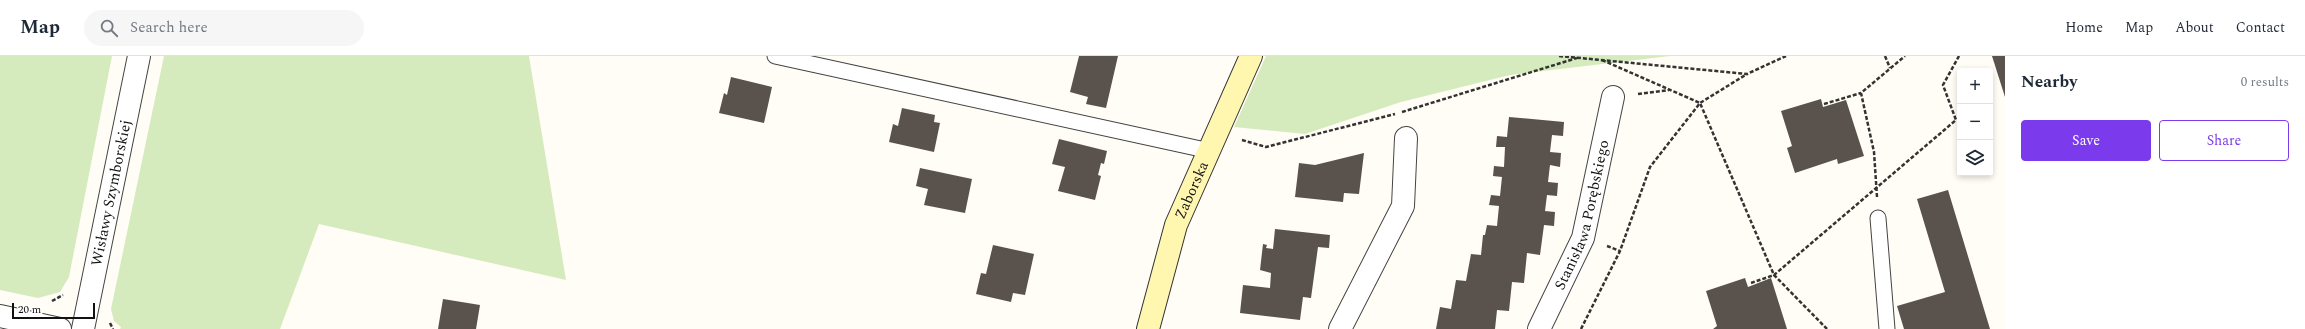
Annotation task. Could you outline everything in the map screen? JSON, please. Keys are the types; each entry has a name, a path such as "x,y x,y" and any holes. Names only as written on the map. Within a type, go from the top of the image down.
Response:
{"street":[{"name":"Wisławy Szymborskiej","path":"83,329 139,56"},
{"name":"Zaborska","path":"1148,329 1176,225 1251,56"},
{"name":"Stanisława Porębskiego","path":"1539,329 1583,238 1613,97"},
{"path":"1340,329 1403,206 1406,138"},
{"path":"0,316 60,329"}],"lane":[{"path":"775,56 1214,142"},
{"path":"1878,218 1887,329"}],"path":[{"path":"1559,56 1747,74"},
{"path":"1580,329 1620,251 1650,167 1700,103 1747,74 1786,56"},
{"path":"1885,56 1890,68"},
{"path":"1824,104 1861,93 1905,56"},
{"path":"1751,283 1774,275 1956,120 1943,85 1959,56"},
{"path":"1214,142 1266,147 1410,110 1578,58"},
{"path":"1602,60 1700,103 1774,275 1827,329"},
{"path":"1613,97 1670,90"},
{"path":"1861,93 1874,152 1878,218"},
{"path":"50,301 66,292"}],"green space":[{"path":"0,56 112,56 69,277 60,292 38,298 0,290"},
{"path":"164,56 529,56 566,280 319,224 280,329 120,329 121,327 114,321 111,309"},
{"path":"1266,56 1670,56 1510,75 1401,102 1305,134 1234,127"}],"building":[{"path":"1079,56 1118,56 1106,108 1086,104 1088,97 1070,92"},
{"path":"1992,56 2005,56 2005,97"},
{"path":"731,77 772,87 764,123 719,113 724,93 727,95"},
{"path":"1821,99 1823,107 1846,100 1864,156 1838,164 1837,159 1795,173 1787,148 1792,146 1781,111"},
{"path":"902,108 935,115 934,122 940,123 934,152 889,142 893,124 898,126"},
{"path":"1509,117 1564,122 1563,136 1552,135 1550,152 1561,153 1560,167 1550,165 1548,182 1558,183 1557,196 1547,195 1545,211 1555,212 1554,226 1544,225 1540,255 1527,253 1524,283 1512,282 1509,311 1497,310 1495,329 1436,329 1440,307 1451,309 1456,280 1466,281 1471,254 1481,255 1483,235 1485,235 1487,225 1497,226 1499,206 1489,205 1491,195 1500,196 1502,177 1493,176 1494,166 1504,167 1505,147 1496,147 1497,136 1507,137"},
{"path":"1059,139 1107,151 1104,164 1101,163 1098,175 1101,176 1095,200 1058,191 1065,167 1052,164"},
{"path":"1364,153 1359,194 1344,193 1343,202 1295,197 1299,163 1315,165"},
{"path":"920,168 972,179 965,213 924,205 928,189 916,186"},
{"path":"1948,190 1990,329 1904,329 1897,306 1945,292 1917,199"},
{"path":"1275,229 1330,235 1329,248 1318,247 1311,298 1303,297 1300,320 1240,313 1243,285 1270,288 1271,273 1260,270 1263,244 1267,245 1266,248 1273,249"},
{"path":"993,245 1034,254 1025,295 1013,293 1011,302 976,294 981,273 986,274"},
{"path":"1745,278 1748,287 1771,278 1787,329 1713,329 1717,326 1706,291"},
{"path":"443,299 480,305 476,329 438,329"}]}
